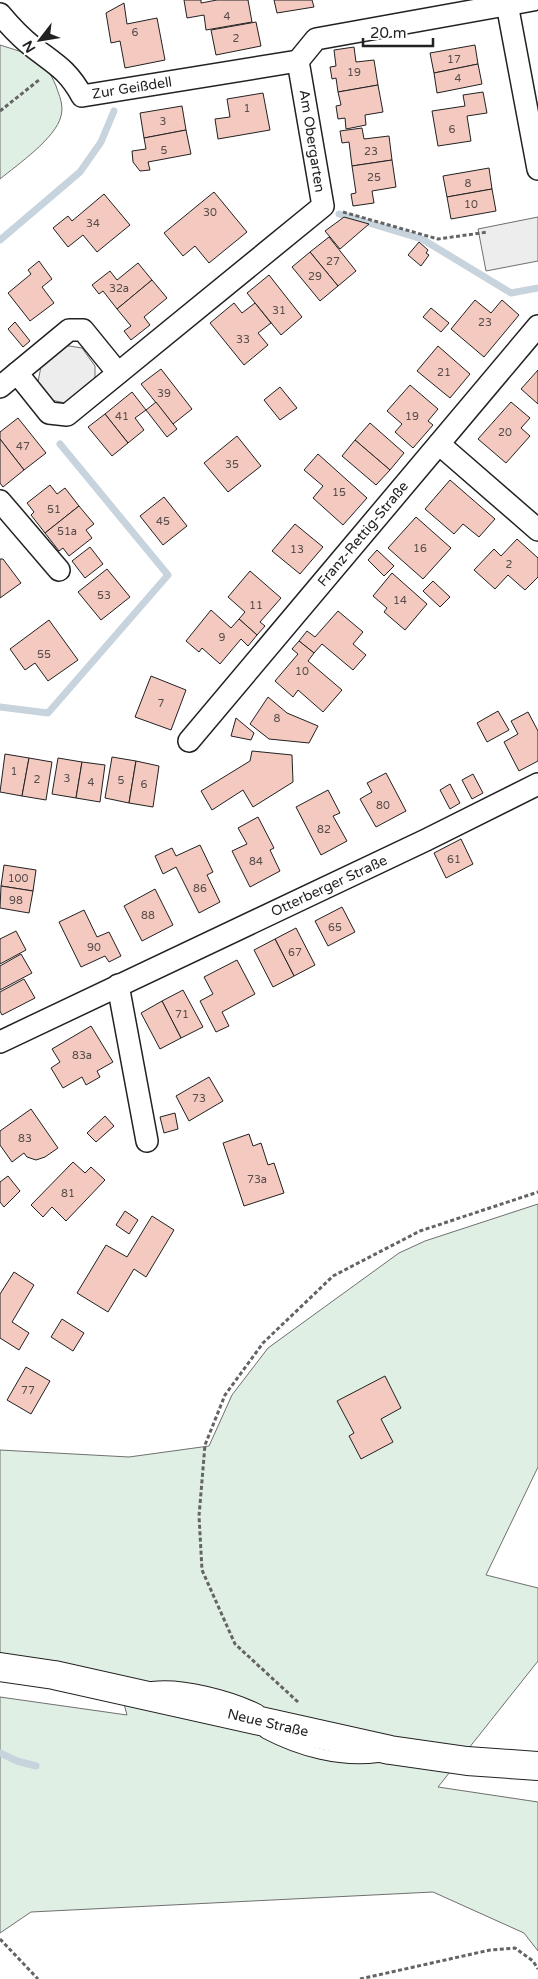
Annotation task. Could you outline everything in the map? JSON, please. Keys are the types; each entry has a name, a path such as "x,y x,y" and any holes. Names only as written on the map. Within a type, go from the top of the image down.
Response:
{"main road":[{"name":"Neue Straße","path":"0,1667 54,1675 229,1714 302,1718 411,1753 467,1761 538,1766"}],"street":[{"path":"298,62 316,39 533,0"},
{"path":"507,4 538,169"},
{"name":"Zur Geißdell","path":"0,14 33,48 60,65 74,80 82,96 298,62"},
{"name":"Am Obergarten","path":"17,373 49,413 67,415 323,206 298,62"},
{"name":"Franz-Rettig-Straße","path":"189,741 538,326"},
{"path":"0,387 69,330 83,330 118,373"},
{"path":"439,444 538,530"},
{"path":"0,501 59,570"},
{"name":"Otterberger Straße","path":"0,1042 426,840 538,784"},
{"path":"118,985 147,1141"}],"lane":[{"path":"125,1691 165,1685 236,1698 302,1718"},
{"path":"229,1714 291,1747 358,1760 411,1753"}],"path":[{"path":"0,111 60,65"},
{"path":"323,206 438,239 488,232"},
{"path":"302,1718 235,1644 202,1570 199,1516 205,1445 226,1395 263,1343 332,1276 420,1231 538,1192"},
{"path":"0,1939 38,1979"},
{"path":"360,1979 490,1950 515,1948 533,1961 538,1969"}],"green space":[{"path":"0,45 27,54 46,68 56,86 62,108 58,124 52,133 0,179"},
{"path":"538,1204 538,1467 486,1575 538,1588 538,1661 438,1787 538,1802 538,1951 524,1933 433,1892 31,1912 0,1933 0,1697 127,1715 117,1678 0,1661 0,1450 129,1457 209,1446 232,1395 268,1348 399,1253 425,1241"}],"shaded area":[{"path":"538,217 538,261 486,271 478,229"},
{"path":"63,345 82,348 95,366 95,384 70,404 51,400 38,382 42,361"}],"building":[{"path":"184,0 201,0 201,3 217,0 248,0 252,22 206,30 204,15 187,18"},
{"path":"274,0 312,0 314,7 277,13"},
{"path":"124,3 127,24 157,18 165,60 125,68 120,41 111,43 106,13"},
{"path":"256,22 261,46 216,55 211,30"},
{"path":"475,45 478,64 434,73 430,53"},
{"path":"354,47 356,62 374,60 378,85 338,92 336,78 332,79 330,67 336,66 334,50"},
{"path":"478,64 482,84 437,93 434,73"},
{"path":"378,85 383,112 365,115 366,125 346,129 345,118 338,119 336,106 341,105 338,92"},
{"path":"483,92 487,113 467,116 471,141 438,146 432,111 465,106 463,95"},
{"path":"263,93 270,130 218,139 215,119 230,117 227,99"},
{"path":"182,106 186,130 144,138 140,113"},
{"path":"362,128 364,139 389,136 392,160 352,166 349,142 342,143 340,131"},
{"path":"186,130 191,154 148,162 150,170 140,171 133,162 132,151 146,149 144,138"},
{"path":"392,160 396,187 372,191 374,203 353,206 351,194 356,193 352,166"},
{"path":"489,168 492,189 447,197 443,176"},
{"path":"492,189 496,211 451,219 447,197"},
{"path":"214,192 247,232 209,263 195,246 183,256 164,233"},
{"path":"104,194 130,225 97,252 83,235 68,247 53,228 68,216 72,221"},
{"path":"344,217 369,224 340,249 325,231"},
{"path":"329,237 356,271 338,286 310,252"},
{"path":"419,242 428,250 426,253 429,255 421,266 408,255"},
{"path":"310,252 338,286 320,301 292,267"},
{"path":"39,261 52,279 42,287 54,303 30,321 8,293 31,274 28,270"},
{"path":"138,263 152,280 117,309 103,291 99,294 92,285 110,271 117,280"},
{"path":"269,275 302,317 281,335 247,293"},
{"path":"152,280 167,298 144,317 150,325 131,340 124,331 131,326 117,309"},
{"path":"475,300 491,313 502,300 519,315 484,357 451,329"},
{"path":"234,303 242,313 255,303 271,323 258,333 268,345 244,365 210,323"},
{"path":"431,308 449,323 441,332 423,317"},
{"path":"15,322 30,341 23,347 8,329"},
{"path":"438,346 470,374 450,398 417,371"},
{"path":"161,369 192,409 173,424 141,384"},
{"path":"538,370 538,404 521,389"},
{"path":"410,385 438,409 428,421 433,425 413,448 395,432 402,424 387,411"},
{"path":"280,387 297,408 280,420 264,400"},
{"path":"132,392 146,410 135,418 144,430 128,443 105,414"},
{"path":"156,402 177,429 167,437 146,410"},
{"path":"511,402 530,418 521,428 530,436 506,463 478,439"},
{"path":"105,414 128,443 112,456 88,427"},
{"path":"18,418 46,453 24,470 0,439 0,432"},
{"path":"370,423 404,453 390,470 355,440"},
{"path":"237,436 261,466 228,492 204,463"},
{"path":"0,439 24,470 3,487 0,483"},
{"path":"355,440 390,470 376,485 342,456"},
{"path":"318,454 367,498 343,525 313,498 323,486 304,470"},
{"path":"450,480 495,519 479,537 463,524 454,534 425,509"},
{"path":"50,485 57,494 65,488 79,506 45,533 31,515 34,512 27,503"},
{"path":"164,497 187,526 163,545 140,516"},
{"path":"79,506 94,524 86,530 92,538 69,556 63,548 59,551 45,533"},
{"path":"416,517 451,548 423,579 388,548"},
{"path":"295,524 323,547 300,574 272,551"},
{"path":"517,539 538,558 538,577 525,590 508,575 495,589 474,570 494,549 501,556"},
{"path":"90,547 103,564 85,578 72,561"},
{"path":"377,550 394,566 384,576 368,560"},
{"path":"0,559 3,559 21,583 0,598"},
{"path":"107,569 130,597 101,620 78,592"},
{"path":"250,571 281,598 260,622 265,626 257,635 239,619 245,612 228,597"},
{"path":"392,573 427,604 405,630 384,612 387,608 373,596"},
{"path":"433,581 450,597 440,607 423,591"},
{"path":"211,610 231,628 239,619 257,635 248,646 241,639 220,664 202,648 199,652 186,641"},
{"path":"338,611 363,632 353,644 366,655 353,670 322,644 314,653 299,641 307,631 315,637"},
{"path":"49,620 78,660 48,681 35,663 25,670 10,649"},
{"path":"299,641 314,653 308,661 342,690 323,712 298,690 293,697 275,681 298,654 292,649"},
{"path":"151,676 186,690 171,730 135,717"},
{"path":"268,697 287,713 318,726 309,743 269,739 250,724"},
{"path":"498,711 509,730 487,742 477,723"},
{"path":"528,712 538,731 538,761 519,771 504,742 518,734 511,721"},
{"path":"236,718 254,733 251,740 231,736"},
{"path":"252,751 292,755 293,782 253,807 243,790 212,810 201,791 250,761"},
{"path":"5,754 29,758 22,796 0,792"},
{"path":"112,757 136,761 129,803 105,798"},
{"path":"29,758 52,762 46,800 22,796"},
{"path":"58,758 82,762 76,798 52,794"},
{"path":"136,761 159,766 153,807 129,803"},
{"path":"82,762 105,765 100,802 76,798"},
{"path":"386,773 406,811 376,827 360,799 372,792 367,783"},
{"path":"473,774 483,793 472,799 462,780"},
{"path":"450,784 460,803 450,809 440,790"},
{"path":"328,790 340,813 333,816 347,841 321,855 296,807"},
{"path":"258,817 274,848 270,850 280,871 250,887 232,851 247,844 238,828"},
{"path":"461,839 473,864 446,878 434,853"},
{"path":"200,845 213,872 207,875 220,902 199,913 176,867 163,874 155,856 172,848 176,856"},
{"path":"4,865 36,870 33,891 1,886"},
{"path":"1,886 33,891 29,913 0,908"},
{"path":"155,889 173,925 142,941 124,906"},
{"path":"342,907 355,932 328,946 315,921"},
{"path":"84,910 97,937 109,932 121,956 109,962 105,956 81,967 59,922"},
{"path":"296,928 315,965 294,976 275,939"},
{"path":"16,931 26,950 0,964 0,939"},
{"path":"275,939 294,976 273,987 254,950"},
{"path":"21,954 32,973 0,990 0,966"},
{"path":"237,960 255,994 222,1012 229,1026 216,1032 200,1001 213,994 204,977"},
{"path":"24,979 35,998 2,1015 0,1011 0,992"},
{"path":"183,990 203,1027 181,1038 162,1001"},
{"path":"162,1001 181,1038 160,1049 141,1013"},
{"path":"91,1026 113,1062 97,1071 100,1077 86,1085 82,1077 63,1088 51,1068 60,1062 52,1049"},
{"path":"209,1077 223,1101 189,1121 176,1096"},
{"path":"31,1109 58,1148 45,1157 36,1160 27,1157 24,1153 12,1162 0,1145 0,1131"},
{"path":"175,1113 178,1129 164,1133 160,1117"},
{"path":"105,1116 114,1126 96,1142 87,1133"},
{"path":"249,1134 253,1146 261,1143 268,1165 274,1163 284,1193 244,1206 223,1143"},
{"path":"73,1162 85,1173 91,1167 105,1180 66,1221 52,1207 43,1217 31,1205"},
{"path":"8,1176 20,1191 4,1207 0,1202 0,1182"},
{"path":"125,1211 138,1220 129,1234 116,1225"},
{"path":"152,1216 174,1230 146,1277 134,1269 108,1312 77,1293 106,1245 127,1257"},
{"path":"14,1272 34,1285 12,1322 29,1333 19,1350 0,1338 0,1294"},
{"path":"62,1319 84,1333 73,1351 51,1337"},
{"path":"26,1367 50,1381 31,1414 7,1400"},
{"path":"385,1376 401,1408 381,1419 393,1442 361,1459 349,1436 354,1433 337,1401"}],"waterway":[{"path":"0,240 80,172 101,142 114,111"},
{"path":"339,214 422,239 511,293 538,288"},
{"path":"0,707 48,713 168,575 60,444"},
{"path":"0,1753 17,1761 36,1766"}]}
